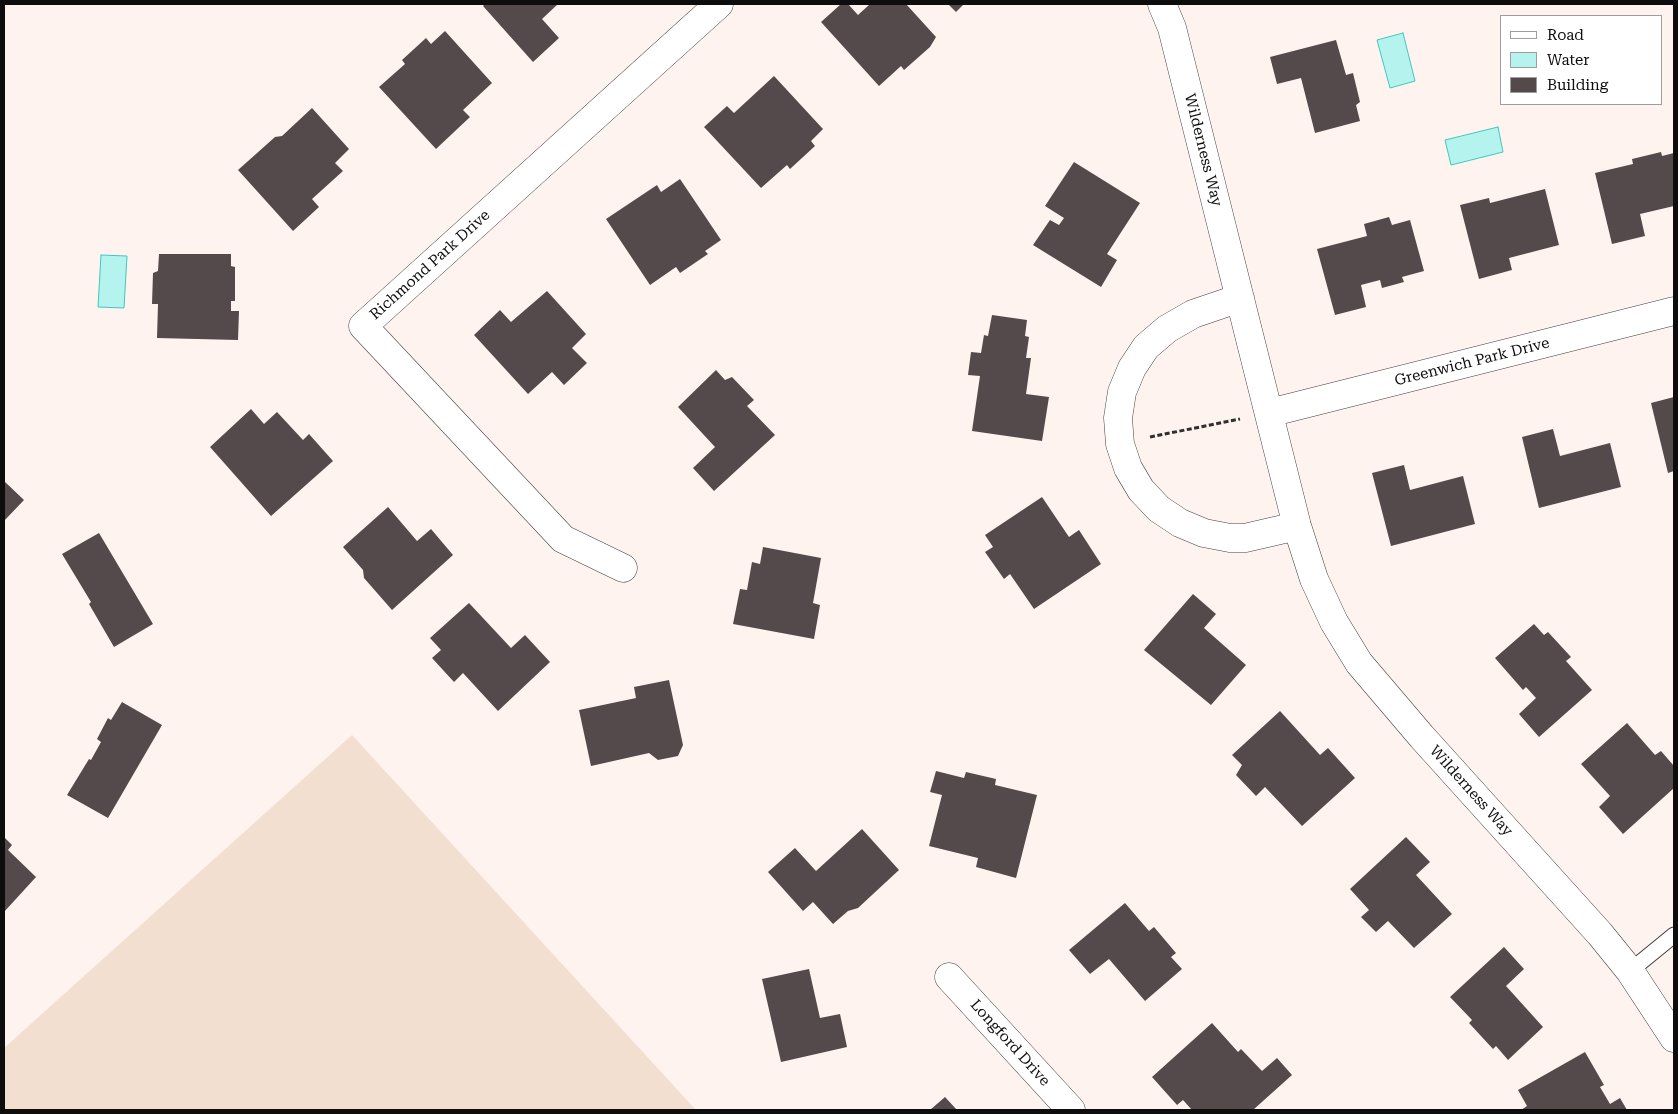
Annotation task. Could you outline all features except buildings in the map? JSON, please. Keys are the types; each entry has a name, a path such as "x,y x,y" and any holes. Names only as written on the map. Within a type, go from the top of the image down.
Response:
{"street":[{"name":"Richmond Park Drive","path":"623,568 563,539 363,326 719,4"},
{"name":"Wilderness Way","path":"1162,4 1172,28 1297,526 1314,578 1334,622 1359,663 1422,737 1600,934 1630,972 1674,1038"},
{"path":"1240,298 1193,314 1167,329 1146,347 1132,368 1122,392 1118,418 1120,444 1128,468 1141,490 1159,509 1180,523 1204,533 1230,538 1245,538 1297,526"},
{"name":"Greenwich Park Drive","path":"1269,413 1674,311"},
{"name":"Longford Drive","path":"949,977 1071,1110"}],"lane":[{"path":"1630,972 1674,935"}],"path":[{"path":"1120,444 1269,413"}],"shaded area":[{"path":"352,735 696,1110 4,1110 4,1048"}],"water":[{"path":"1403,33 1415,81 1390,88 1377,40"},
{"path":"1498,127 1503,152 1451,165 1445,140"},
{"path":"101,255 127,256 124,308 98,307"}]}
